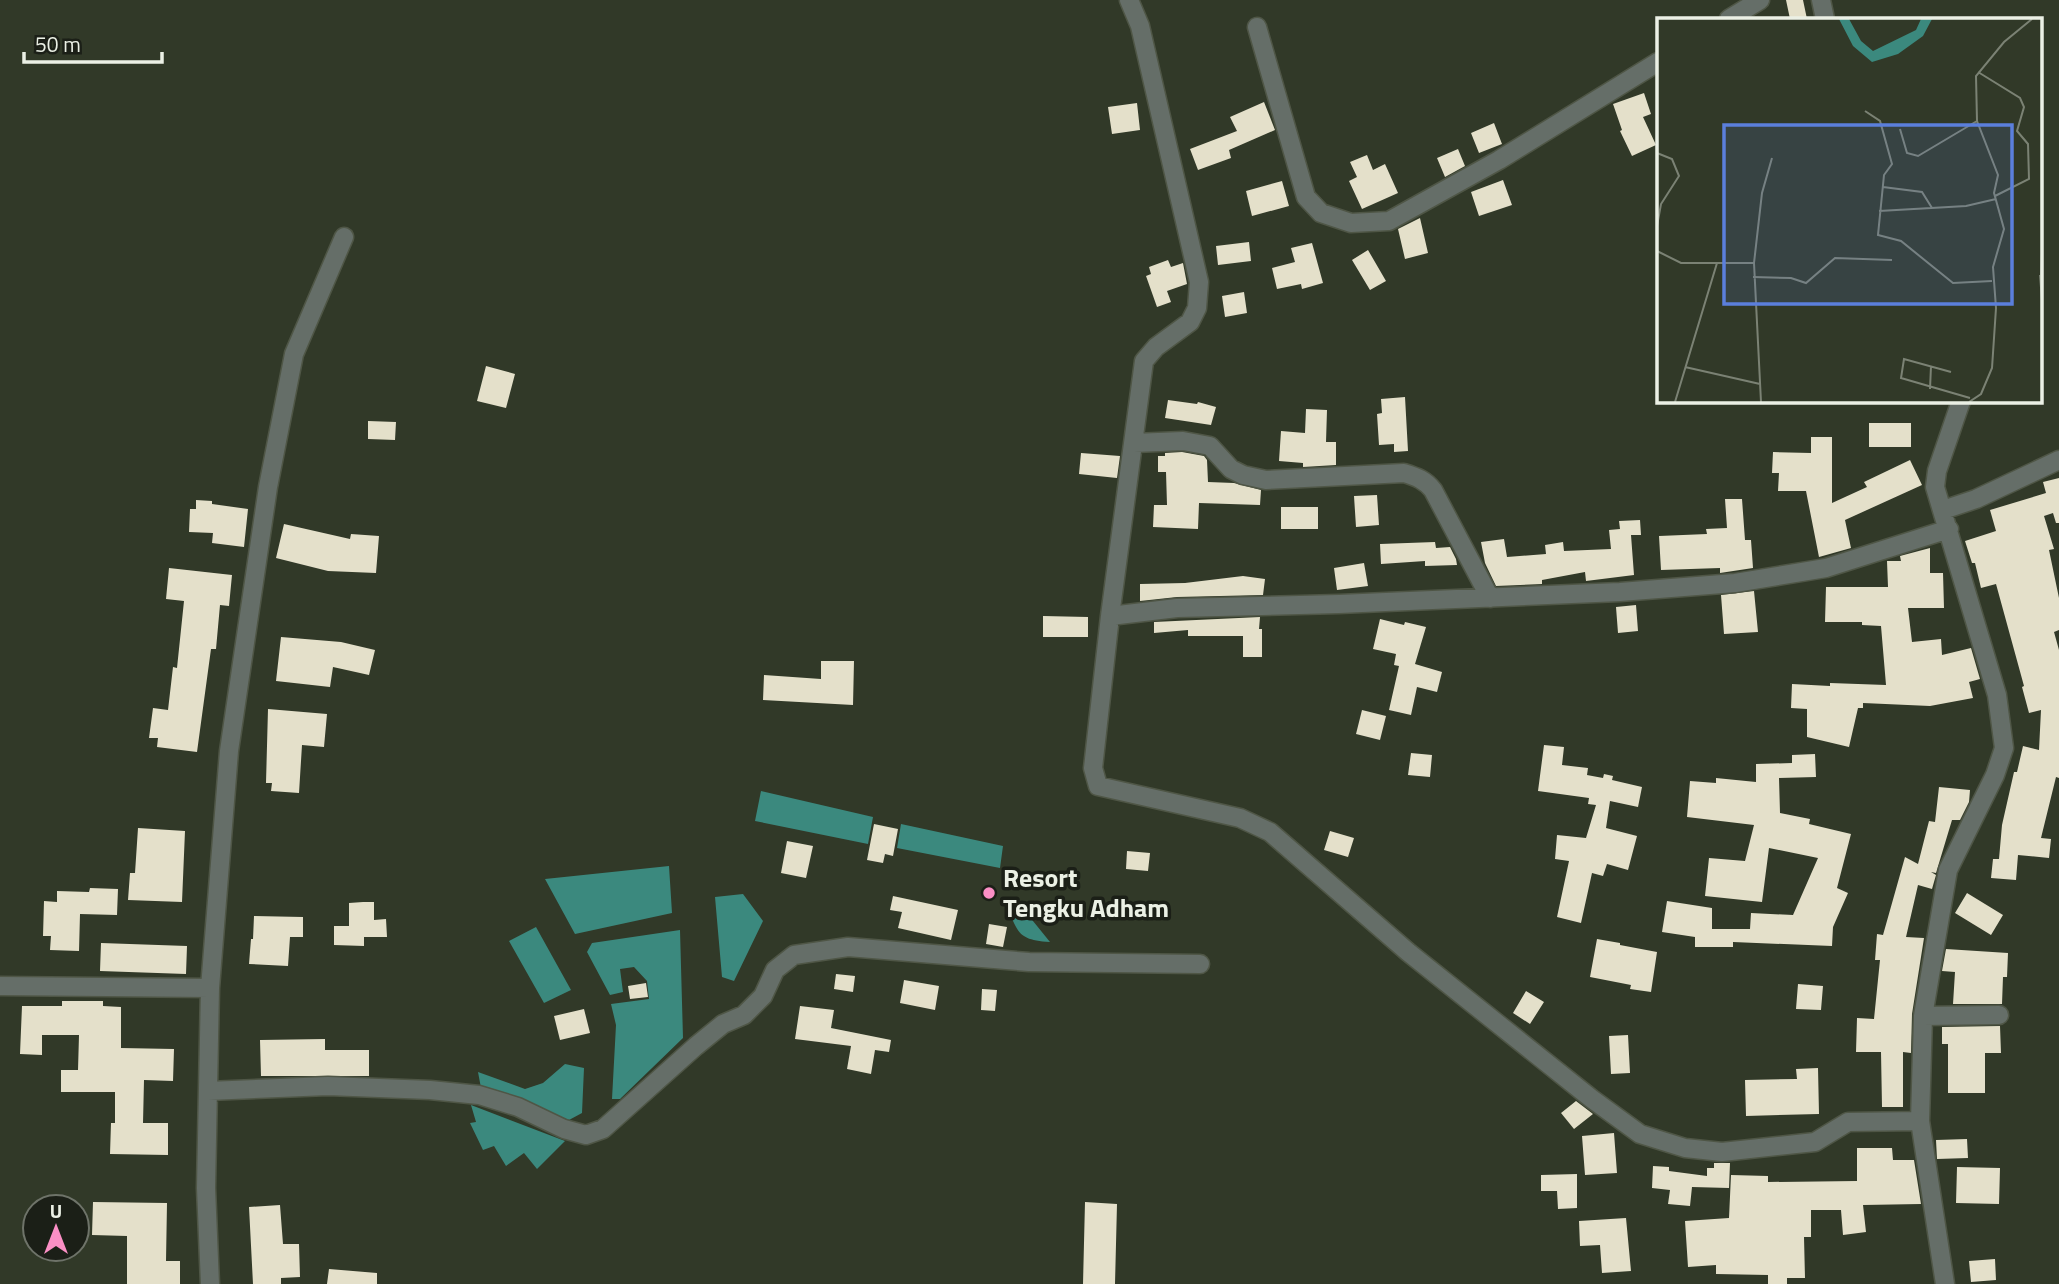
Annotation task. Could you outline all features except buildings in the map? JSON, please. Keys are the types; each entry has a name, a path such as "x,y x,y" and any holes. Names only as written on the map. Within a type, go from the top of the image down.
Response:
{"street":[{"path":"1129,0 1140,26 1199,282 1197,308 1190,322 1156,346 1144,361 1093,768 1098,786 1240,818 1270,832 1408,951 1591,1099 1640,1134 1685,1148 1722,1152 1779,1148 1815,1142 1848,1122 1920,1121"},
{"path":"1731,18 1760,0"},
{"path":"1821,0 1825,18"},
{"path":"1257,27 1306,197 1321,213 1351,223 1389,221 1399,216 1499,160 1657,63"},
{"path":"210,1284 206,1188 211,988 229,751 268,487 294,354 344,237"},
{"path":"1945,1284 1920,1121 1923,1016 1948,870 1996,775 2004,748 1997,695 1935,487 1937,471 1961,402"},
{"path":"1134,443 1183,441 1210,446 1231,469 1243,475 1266,480 1404,473 1415,476 1425,481 1433,490 1490,598"},
{"path":"1943,510 1976,499 2059,460"},
{"path":"1110,616 1177,608 1490,598 1735,583 1826,568 1949,529"},
{"path":"208,1091 328,1086 479,1095 518,1107 564,1129 586,1135 603,1129 723,1024 744,1015 763,996 775,970 793,956 848,947 1029,962 1200,964"},
{"path":"0,986 211,988"},
{"path":"1923,1016 1999,1015"}],"water":[{"path":"761,791 873,817 868,844 755,821"},
{"path":"901,824 1003,846 1000,868 897,848"},
{"path":"669,866 672,913 575,934 545,879"},
{"path":"743,894 763,921 734,981 722,977 715,897"},
{"path":"1016,900 1050,942 1031,939 1020,933 1006,904"},
{"path":"536,927 571,990 544,1003 509,941"},
{"path":"680,930 683,1038 620,1099 612,1099 616,1025 611,1004 649,999 647,981 634,967 620,969 623,992 610,995 587,952 592,943"},
{"path":"565,1064 584,1068 582,1113 569,1120 481,1088 478,1072 525,1089 543,1083"},
{"path":"471,1105 565,1141 537,1169 524,1153 506,1166 494,1146 483,1150 470,1123 476,1122"}],"place":[{"name":"Resort Tengku Adham","path":"989,893"}]}
